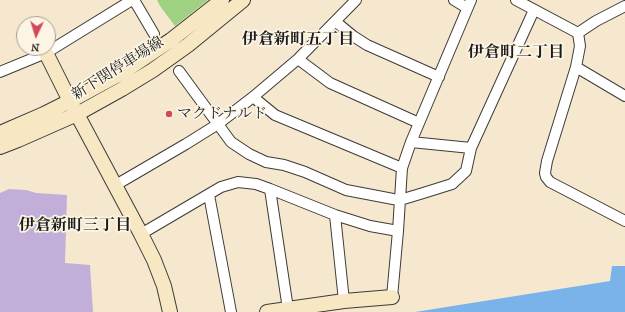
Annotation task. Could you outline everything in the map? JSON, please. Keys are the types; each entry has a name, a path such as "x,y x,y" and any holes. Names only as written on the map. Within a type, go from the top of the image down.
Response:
{"main road":[{"name":"新下関停車場線","path":"0,132 70,102 125,71 171,40 222,0"},
{"name":"新下関停車場線","path":"0,147 77,114 122,89 153,70 188,45 243,0"},
{"path":"47,56 70,102 154,260 164,286 170,312"},
{"path":"266,312 392,297"}],"street":[{"path":"56,47 133,0 154,34"},
{"path":"114,186 218,124 298,59 356,0"},
{"path":"392,297 402,168 411,142 469,4 454,0"},
{"path":"516,0 578,33"},
{"path":"578,33 596,21 625,6"},
{"path":"179,71 231,142 249,154 266,162 284,165 305,172 346,190 393,200 400,200 452,184 466,171 472,148 534,10"},
{"path":"336,22 353,36 368,45 438,77"},
{"path":"578,33 580,46 576,67 547,161 545,173 550,182 625,221"},
{"path":"0,72 39,56"},
{"path":"298,59 330,83 420,123"},
{"path":"576,67 625,96"},
{"path":"253,97 275,115 402,168"},
{"path":"411,142 472,148"},
{"path":"141,234 221,187 238,182 256,184 335,215 370,226 398,231"},
{"path":"270,189 288,309"},
{"path":"209,195 231,312"},
{"path":"335,215 344,302"}],"green space":[{"path":"157,0 208,0 175,26"}],"water":[{"path":"612,266 625,266 625,312 415,312 610,281"}],"building":[{"path":"9,189 26,190 36,193 67,195 65,263 90,265 93,312 0,312 0,193"}],"place":[{"name":"マクドナルド","path":"169,114"}],"district":[{"name":"伊倉新町五丁目","path":"298,40"},
{"name":"伊倉町二丁目","path":"516,53"},
{"name":"伊倉新町三丁目","path":"75,226"}]}
